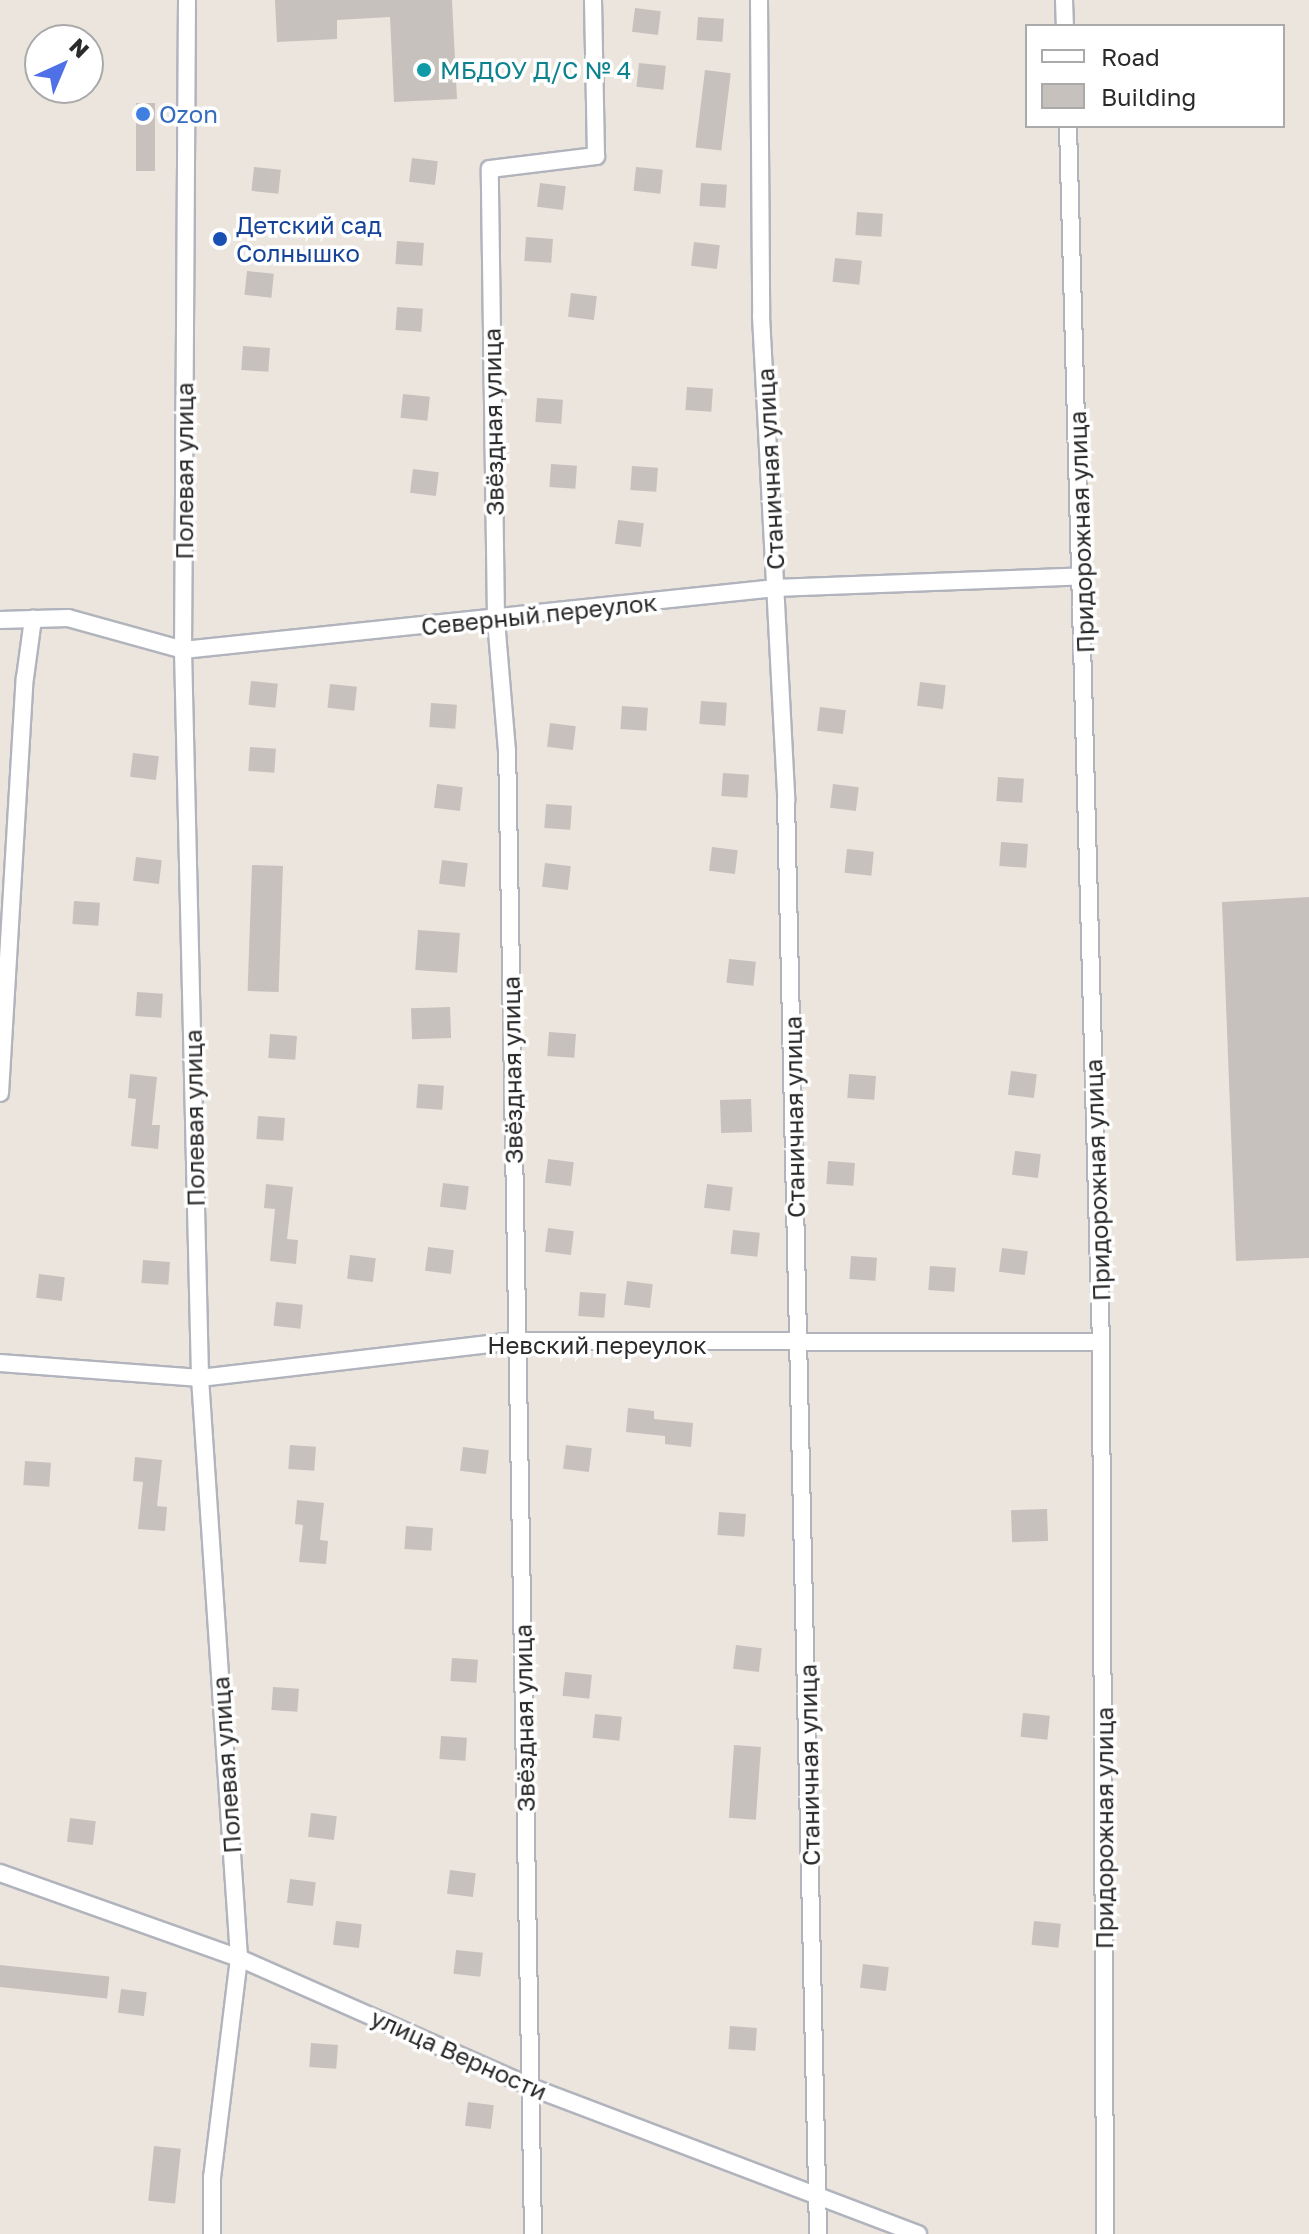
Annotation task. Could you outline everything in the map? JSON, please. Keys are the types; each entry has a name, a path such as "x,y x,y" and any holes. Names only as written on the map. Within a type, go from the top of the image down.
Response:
{"street":[{"name":"Полевая улица","path":"187,0 183,650 200,1378 239,1958 212,2177 212,2234"},
{"name":"Звёздная улица","path":"533,2234 507,751 496,619 490,169 596,156 593,0"},
{"name":"Станичная улица","path":"759,0 761,316 776,588 799,1345 820,2198 818,2234"},
{"path":"1064,0 1065,24"},
{"name":"Придорожная улица","path":"1068,128 1083,576 1101,1342 1105,2234"},
{"name":"Северный переулок","path":"0,620 68,618 183,650 776,588 1083,576"},
{"path":"0,1093 25,678 33,619"},
{"name":"Невский переулок","path":"0,1363 200,1378 517,1341 799,1345 1101,1342"},
{"name":"улица Верности","path":"0,1873 239,1958 531,2087 918,2234"}],"building":[{"name":"МБДОУ Д/С № 4","path":"275,0 452,0 457,99 394,102 390,17 337,20 337,39 277,42"},
{"path":"635,8 661,11 658,35 632,32"},
{"path":"698,17 724,19 722,42 696,40"},
{"path":"639,63 666,66 663,90 636,87"},
{"path":"705,70 731,73 721,151 695,147"},
{"path":"136,103 155,103 155,171 136,171"},
{"path":"412,158 438,161 435,185 409,182"},
{"path":"254,167 281,170 278,194 251,191"},
{"path":"636,167 663,170 660,194 633,191"},
{"path":"540,183 566,186 563,210 537,207"},
{"path":"701,183 727,185 725,208 699,206"},
{"path":"857,212 883,214 881,237 855,235"},
{"path":"526,237 553,239 551,263 524,261"},
{"path":"397,241 424,243 422,266 395,264"},
{"path":"694,242 720,245 717,269 691,266"},
{"path":"835,258 862,261 859,285 832,282"},
{"path":"247,271 274,274 271,298 244,295"},
{"path":"571,293 597,296 594,320 568,317"},
{"path":"397,307 423,309 421,332 395,330"},
{"path":"243,346 270,348 268,372 241,370"},
{"path":"687,387 713,389 711,412 685,410"},
{"path":"403,394 430,397 427,421 400,418"},
{"path":"537,398 563,400 561,424 535,422"},
{"path":"551,464 577,466 575,489 549,487"},
{"path":"632,466 658,468 656,492 630,490"},
{"path":"413,469 439,472 436,496 410,493"},
{"path":"618,520 644,523 641,547 615,544"},
{"path":"251,681 278,684 275,708 248,705"},
{"path":"920,682 946,685 943,709 917,706"},
{"path":"330,684 357,687 354,711 327,708"},
{"path":"701,701 727,703 725,726 699,724"},
{"path":"431,703 457,705 455,729 429,727"},
{"path":"622,706 648,708 646,731 620,729"},
{"path":"820,707 846,710 843,734 817,731"},
{"path":"550,723 576,726 573,750 547,747"},
{"path":"250,747 276,749 274,773 248,771"},
{"path":"133,753 159,756 156,780 130,777"},
{"path":"723,773 749,775 747,798 721,796"},
{"path":"998,777 1024,779 1022,803 996,801"},
{"path":"437,784 463,787 460,811 434,808"},
{"path":"833,784 859,787 856,811 830,808"},
{"path":"546,804 572,806 570,830 544,828"},
{"path":"1001,842 1028,844 1026,868 999,866"},
{"path":"712,847 738,850 735,874 709,871"},
{"path":"847,849 874,852 871,876 844,873"},
{"path":"136,857 162,860 159,884 133,881"},
{"path":"442,860 468,863 465,887 439,884"},
{"path":"545,863 571,866 568,890 542,887"},
{"path":"252,865 283,866 279,992 248,991"},
{"path":"1309,897 1309,1258 1236,1261 1222,902"},
{"path":"74,901 100,903 98,926 72,924"},
{"path":"418,930 460,933 457,973 415,970"},
{"path":"729,959 756,962 753,986 726,983"},
{"path":"137,992 163,994 161,1018 135,1016"},
{"path":"450,1007 451,1038 412,1039 411,1008"},
{"path":"549,1032 576,1034 574,1058 547,1056"},
{"path":"270,1034 297,1036 295,1060 268,1058"},
{"path":"1011,1071 1037,1074 1034,1098 1008,1095"},
{"path":"130,1074 157,1077 152,1125 160,1125 158,1149 131,1146 136,1099 128,1098"},
{"path":"849,1074 876,1076 874,1100 847,1098"},
{"path":"418,1084 444,1086 442,1110 416,1108"},
{"path":"751,1099 752,1132 721,1133 720,1100"},
{"path":"258,1116 285,1118 283,1141 256,1139"},
{"path":"1015,1151 1041,1154 1038,1178 1012,1175"},
{"path":"548,1159 574,1162 571,1186 545,1183"},
{"path":"828,1161 855,1163 853,1186 826,1184"},
{"path":"443,1183 469,1186 466,1210 440,1207"},
{"path":"266,1184 293,1187 287,1239 298,1240 296,1264 270,1261 275,1209 264,1208"},
{"path":"707,1184 733,1187 730,1211 704,1208"},
{"path":"548,1228 574,1231 571,1255 545,1252"},
{"path":"733,1230 760,1233 757,1257 730,1254"},
{"path":"428,1247 454,1250 451,1274 425,1271"},
{"path":"1002,1248 1028,1251 1025,1275 999,1272"},
{"path":"350,1255 376,1258 373,1282 347,1279"},
{"path":"851,1256 877,1258 875,1281 849,1279"},
{"path":"143,1260 170,1262 168,1285 141,1283"},
{"path":"930,1266 956,1268 954,1292 928,1290"},
{"path":"39,1274 65,1277 62,1301 36,1298"},
{"path":"627,1281 653,1284 650,1308 624,1305"},
{"path":"580,1292 606,1294 604,1318 578,1316"},
{"path":"276,1302 303,1305 300,1329 273,1326"},
{"path":"628,1408 654,1411 654,1419 693,1423 691,1447 665,1444 665,1436 626,1432"},
{"path":"290,1445 316,1447 314,1471 288,1469"},
{"path":"566,1445 592,1448 589,1472 563,1469"},
{"path":"463,1447 489,1450 486,1474 460,1471"},
{"path":"135,1457 162,1460 157,1506 167,1507 165,1531 138,1529 143,1482 133,1481"},
{"path":"25,1461 51,1463 49,1487 23,1485"},
{"path":"297,1500 324,1503 320,1540 328,1541 326,1564 299,1562 303,1525 295,1524"},
{"path":"1047,1509 1048,1541 1012,1542 1011,1510"},
{"path":"719,1512 746,1514 744,1537 717,1535"},
{"path":"406,1526 433,1528 431,1551 404,1549"},
{"path":"736,1645 762,1648 759,1672 733,1669"},
{"path":"452,1658 478,1660 476,1683 450,1681"},
{"path":"565,1672 592,1675 589,1699 562,1696"},
{"path":"273,1687 299,1689 297,1712 271,1710"},
{"path":"1023,1713 1050,1716 1047,1740 1020,1737"},
{"path":"595,1714 622,1717 619,1741 592,1738"},
{"path":"441,1736 467,1738 465,1761 439,1759"},
{"path":"734,1745 761,1747 756,1820 729,1818"},
{"path":"311,1813 337,1816 334,1840 308,1837"},
{"path":"70,1818 96,1821 93,1845 67,1842"},
{"path":"450,1870 476,1873 473,1897 447,1894"},
{"path":"290,1879 316,1882 313,1906 287,1903"},
{"path":"336,1921 362,1924 359,1948 333,1945"},
{"path":"1034,1921 1061,1924 1058,1948 1031,1945"},
{"path":"456,1950 483,1953 480,1977 453,1974"},
{"path":"863,1964 889,1967 886,1991 860,1988"},
{"path":"0,1965 109,1976 107,1998 0,1987"},
{"path":"121,1989 147,1992 144,2016 118,2013"},
{"path":"730,2026 757,2028 755,2051 728,2049"},
{"path":"311,2043 338,2045 336,2069 309,2067"},
{"path":"468,2102 494,2105 491,2129 465,2126"},
{"path":"154,2146 181,2149 175,2204 148,2201"}],"place":[{"name":"МБДОУ Д/С № 4","path":"424,70"},
{"name":"Ozon","path":"143,114"},
{"name":"Детский сад Солнышко","path":"220,239"}]}
